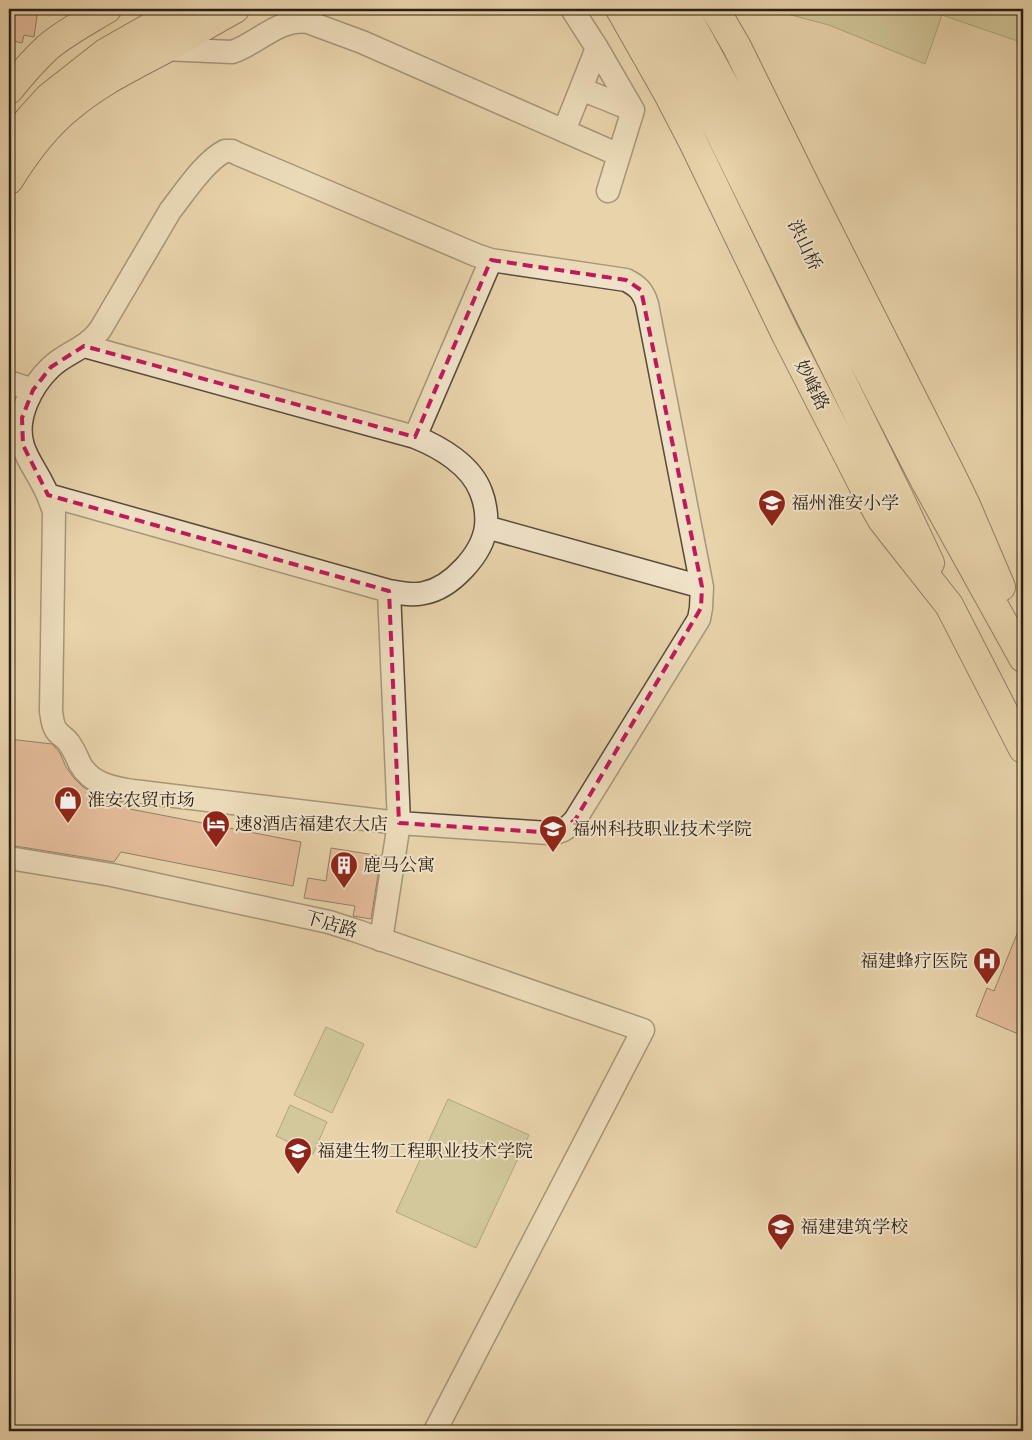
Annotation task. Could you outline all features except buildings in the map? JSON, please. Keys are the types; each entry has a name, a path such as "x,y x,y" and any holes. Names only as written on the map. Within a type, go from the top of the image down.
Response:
{"main road":[{"path":"9,90 48,47 107,9"},
{"path":"9,122 41,88 69,66 159,9"},
{"path":"9,145 29,118 49,97 105,53 182,9"},
{"path":"9,180 53,122 68,108 118,73 235,9"},
{"name":"妙峰路","path":"620,9 692,140 786,335 870,499 882,520 949,606 1023,749"},
{"path":"652,9 717,127 900,499 949,606"},
{"name":"洪山桥","path":"683,9 741,116 846,329 926,483 1023,658"},
{"path":"715,9 737,47 956,483 1023,642"}],"street":[{"path":"572,9 633,110 608,191"},
{"path":"164,49 232,52 292,22 308,22 362,42 618,155"},
{"path":"564,131 597,48"},
{"path":"9,72 33,62"},
{"path":"581,89 633,110"},
{"path":"224,151 232,151 491,260 626,280 642,290 647,304 702,587 701,608 699,619 575,820 564,831 556,833 398,823 133,791 107,786 89,775 81,766 68,741 56,731 52,720 54,512 48,495 15,431 33,390 51,367 84,346 93,340 100,330 182,194 209,163 224,151"},
{"path":"415,437 491,260"},
{"path":"48,495 389,591 410,594 424,593 440,587 457,575 470,561 481,543 486,527 481,491 471,476 448,453 430,443 415,437 84,346"},
{"path":"9,382 33,390"},
{"path":"486,527 702,587"},
{"path":"381,940 398,823 389,591"},
{"name":"下店路","path":"9,858 112,875 329,922 643,1030 435,1431"}],"highlighted area":[{"path":"491,260 626,280 641,290 702,587 701,608 575,820 556,833 399,823 389,591 48,495 23,445 22,418 33,390 51,367 84,346 415,437"}],"green space":[{"path":"783,9 1023,9 1023,43 942,15 925,64 829,25 787,14"},
{"path":"326,1027 364,1044 332,1113 294,1095"},
{"path":"448,1099 529,1135 476,1248 396,1212"},
{"path":"290,1105 327,1122 313,1154 276,1136"}],"place":[{"name":"福州淮安小学","path":"772,527"},
{"name":"淮安农贸市场","path":"68,824"},
{"name":"速8酒店福建农大店","path":"216,848"},
{"name":"福州科技职业技术学院","path":"553,853"},
{"name":"鹿马公寓","path":"344,889"},
{"name":"福建蜂疗医院","path":"987,985"},
{"name":"福建生物工程职业技术学院","path":"298,1175"},
{"name":"福建建筑学校","path":"781,1251"}]}
